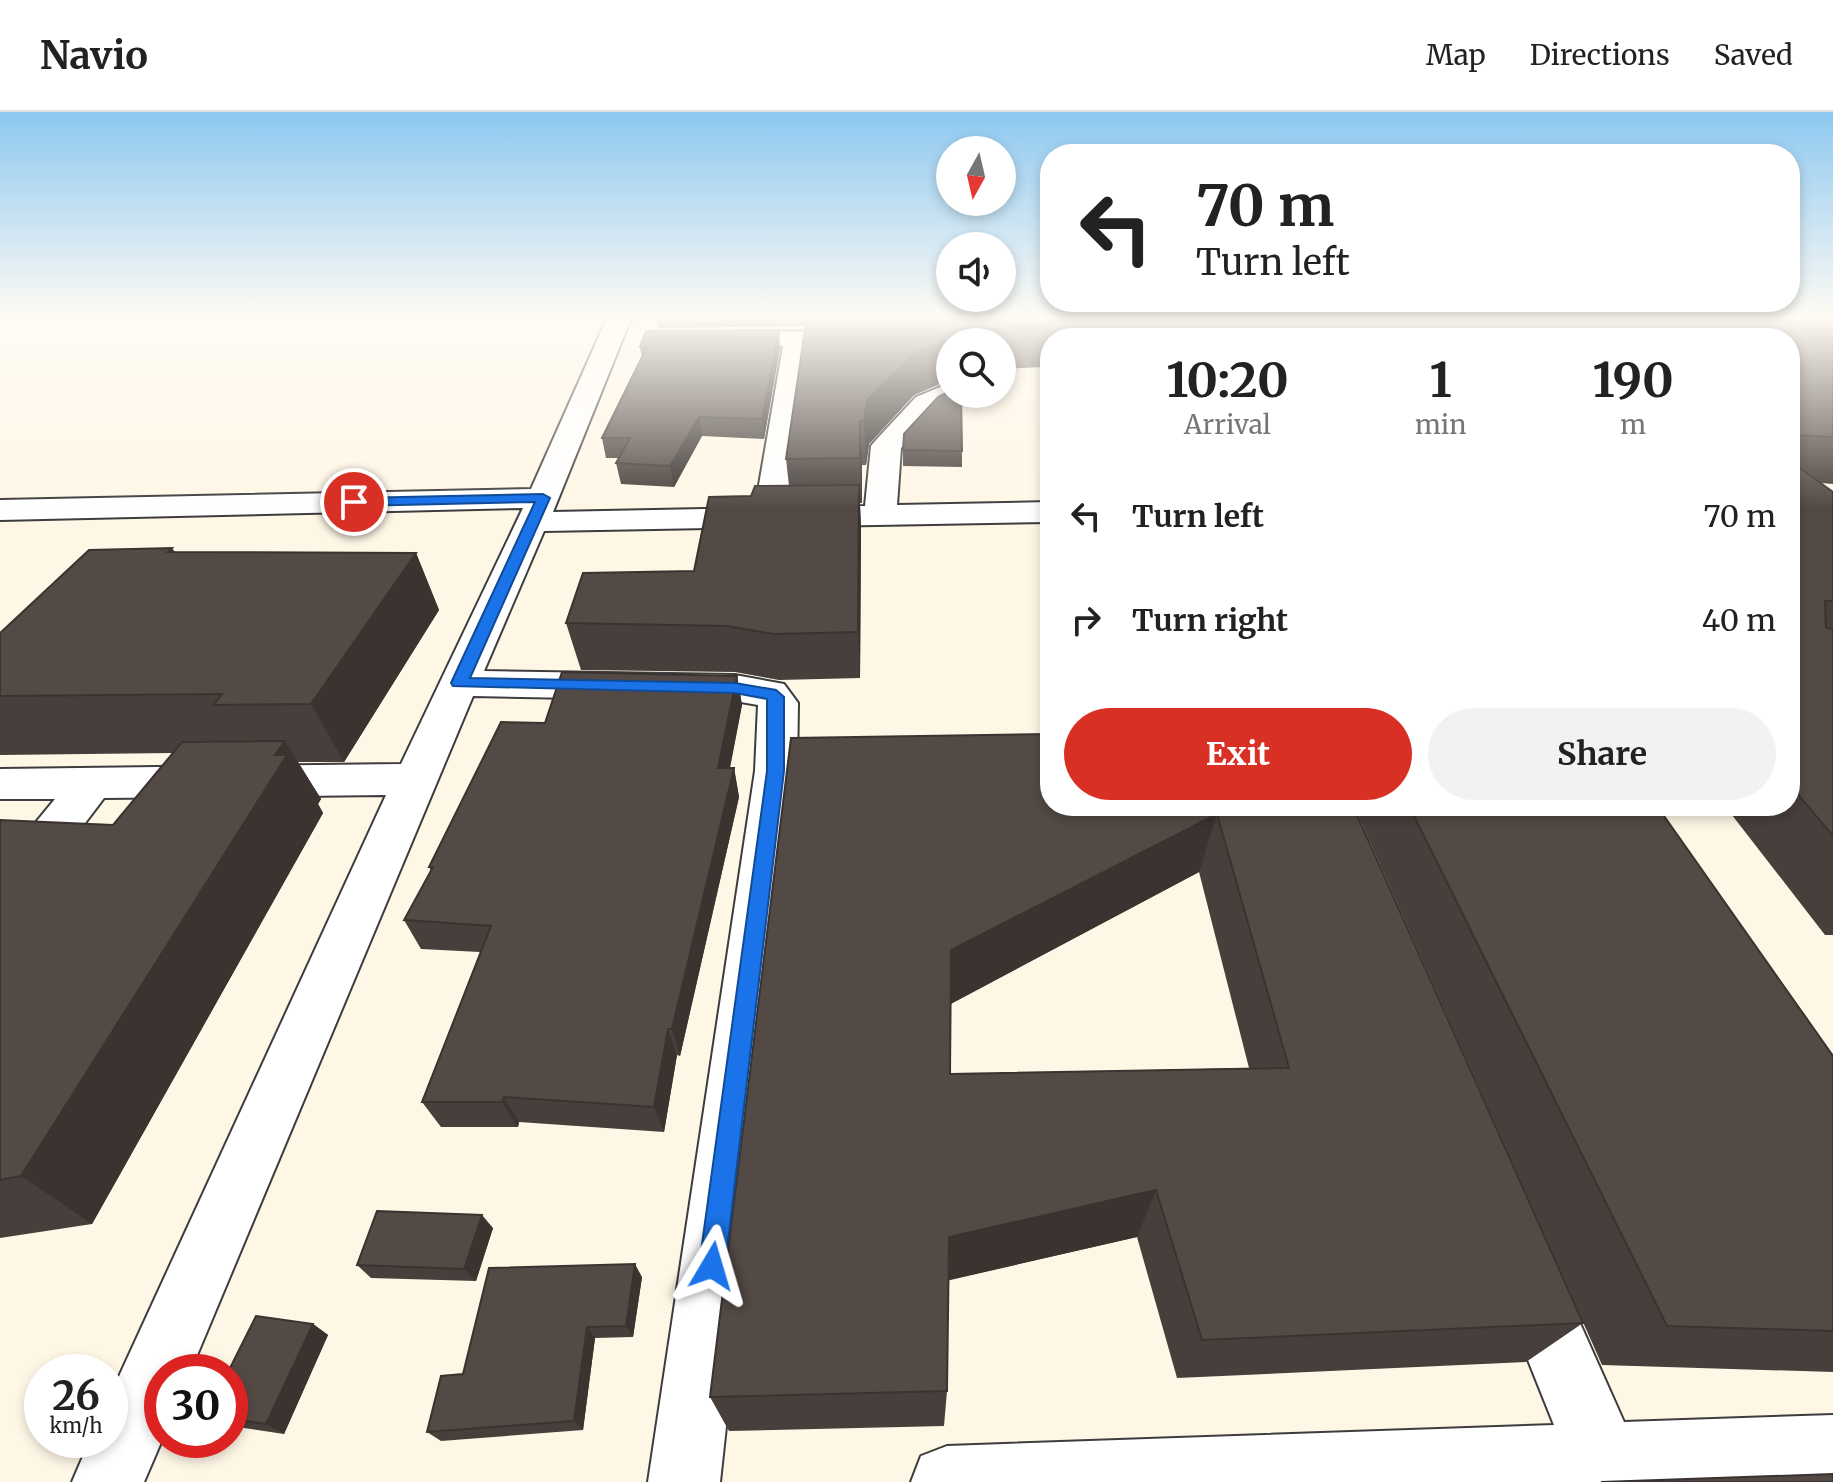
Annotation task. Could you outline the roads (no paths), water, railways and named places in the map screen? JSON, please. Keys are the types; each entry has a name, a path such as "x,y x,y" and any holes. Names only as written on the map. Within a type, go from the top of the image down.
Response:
{"street":[{"path":"108,1482 415,779 600,380"},
{"path":"770,517 791,380"},
{"path":"880,515 886,446 926,403 936,398"},
{"path":"2,511 538,510 770,517 1040,512"},
{"path":"459,683 704,687 770,693 778,703 798,771 684,1482"},
{"path":"0,784 415,779"},
{"path":"0,900 92,783"},
{"path":"1512,1243 1604,1461"},
{"path":"947,1482 1833,1451"}]}
